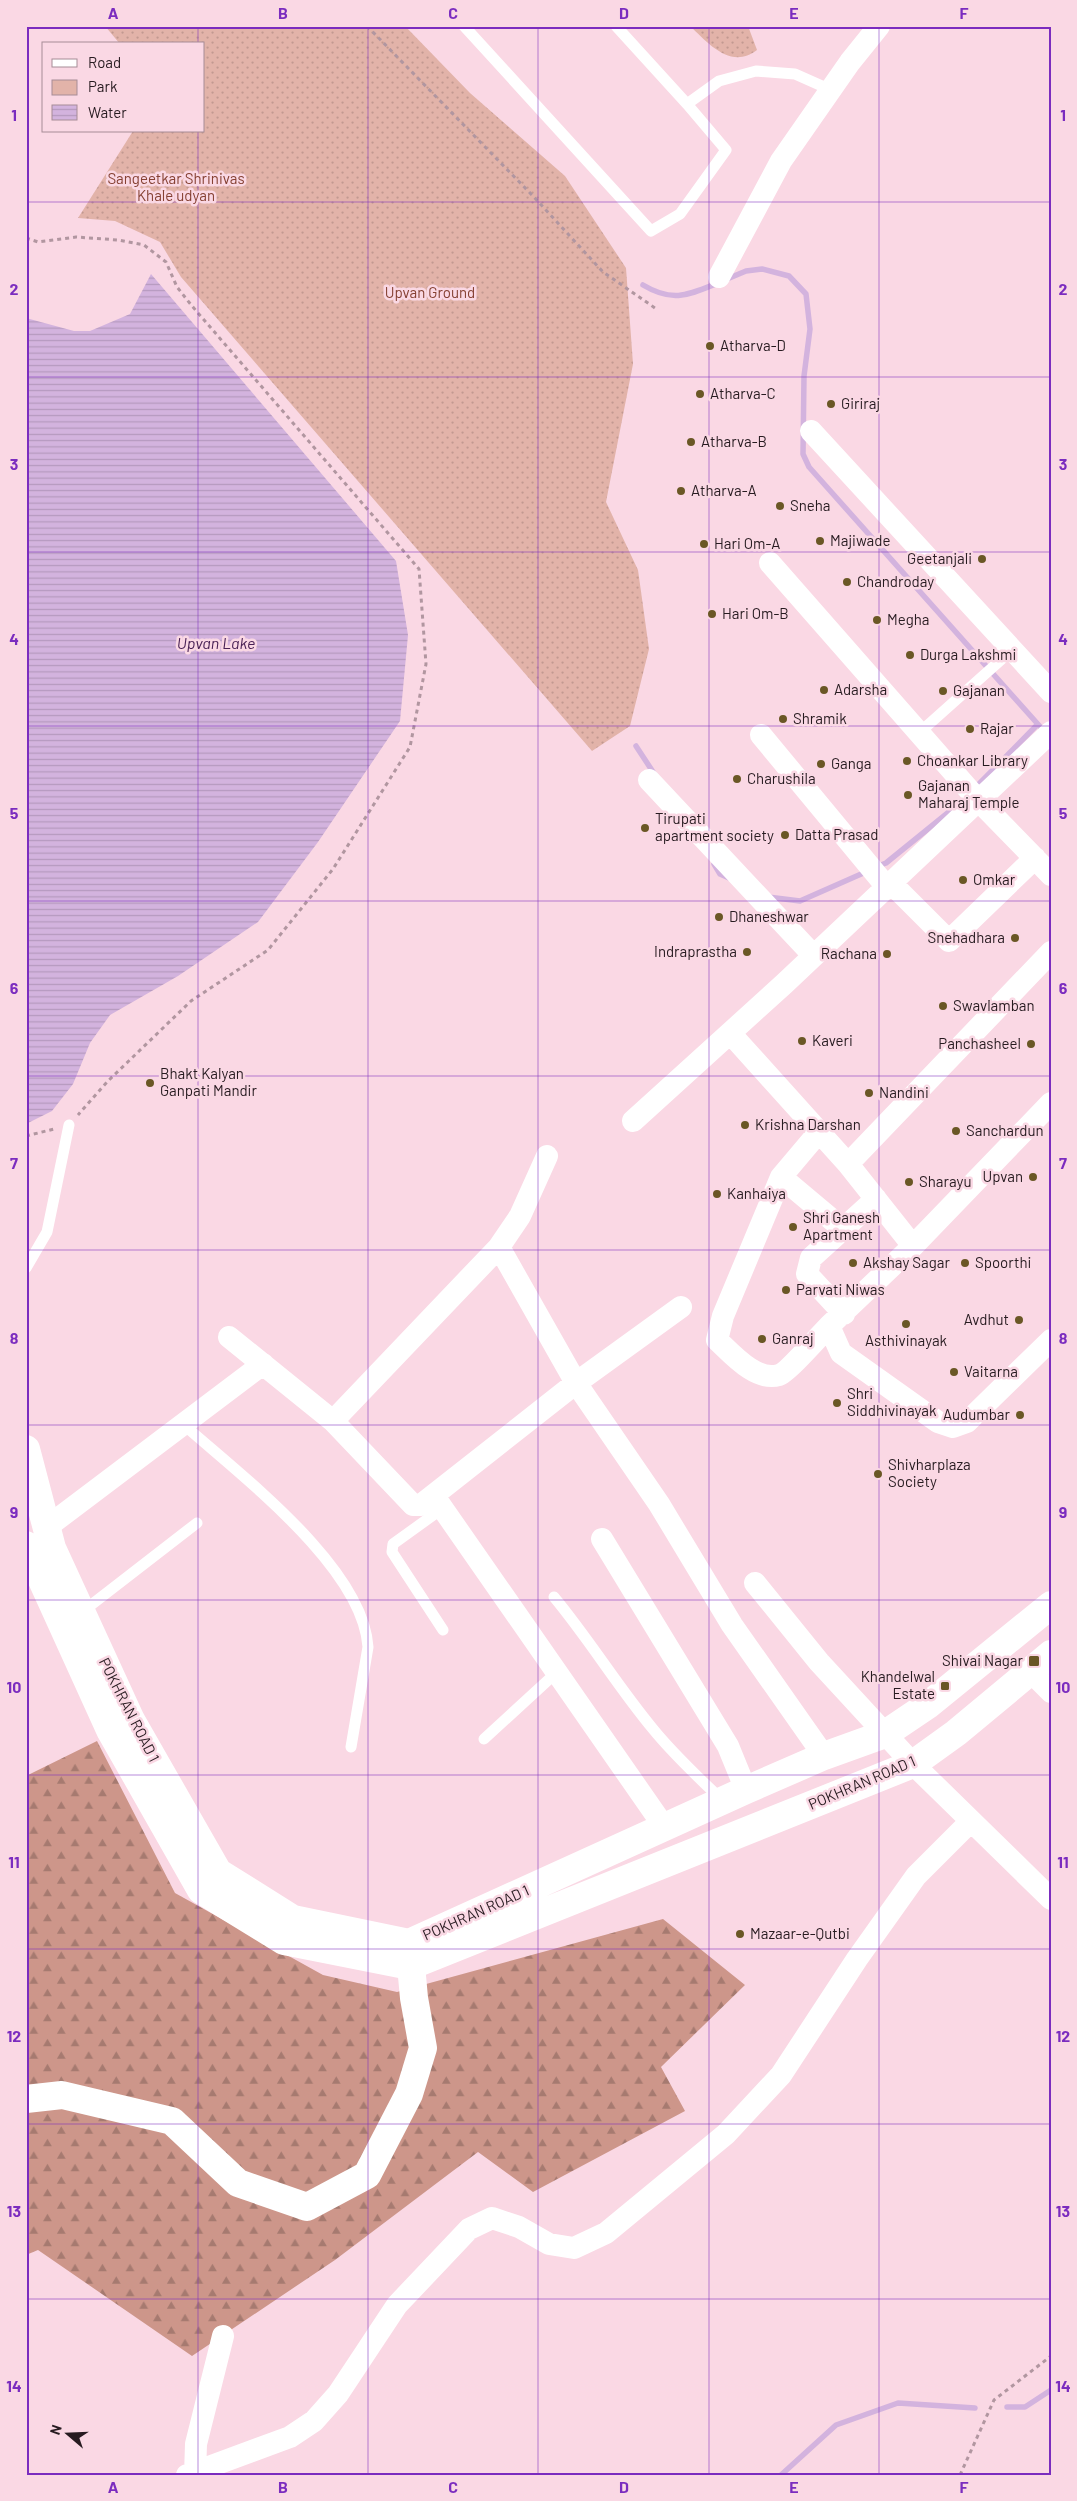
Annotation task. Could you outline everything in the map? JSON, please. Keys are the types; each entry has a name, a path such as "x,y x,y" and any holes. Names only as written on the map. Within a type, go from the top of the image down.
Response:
{"main road":[{"name":"POKHRAN ROAD 1","path":"26,1449 52,1548 131,1720 218,1872 293,1918 410,1954 735,1796 824,1756 885,1734 928,1705 1051,1605"},
{"name":"POKHRAN ROAD 1","path":"26,1545 110,1730 201,1890 284,1941 410,1954 913,1764 956,1733 1051,1654"},
{"path":"26,2099 62,2094 172,2121 238,2183 307,2207 367,2175 408,2094 423,2048 410,1954"}],"street":[{"path":"719,277 781,161 879,26"},
{"path":"811,431 1051,692"},
{"path":"770,563 978,800 1051,875"},
{"path":"633,1121 730,1033 1051,732"},
{"path":"761,735 888,884 949,941 1035,858"},
{"path":"649,780 813,955"},
{"path":"848,1164 1051,952"},
{"path":"730,1033 848,1164 913,1246"},
{"path":"819,1132 782,1177 723,1316 717,1340 748,1368 768,1377 781,1375 913,1246 1051,1103"},
{"path":"333,1421 499,1247 520,1216 547,1156"},
{"path":"782,1177 842,1229"},
{"path":"876,1199 811,1258 807,1274 836,1320 841,1353 938,1422 953,1427 967,1422 1051,1340"},
{"path":"499,1247 576,1383 659,1504 732,1625 824,1756"},
{"path":"229,1337 333,1421 413,1505 421,1505 439,1502 576,1383 681,1307"},
{"path":"47,1527 263,1364"},
{"path":"439,1502 666,1828"},
{"path":"602,1539 728,1746 735,1796"},
{"path":"755,1583 819,1662 913,1764 970,1822 1051,1898"},
{"path":"1030,1671 1051,1692"},
{"path":"223,2336 196,2444 193,2474 290,2437 314,2421 338,2394 397,2305 469,2229 492,2218 519,2227 549,2244 574,2248 606,2234 726,2134 781,2075 916,1876 970,1822"}],"lane":[{"path":"464,26 651,232 680,214 726,150 616,26"},
{"path":"687,104 719,81 756,71 795,74 831,90"},
{"path":"920,733 1012,650"},
{"path":"26,1268 47,1232 68,1126"},
{"path":"183,1424 302,1530 331,1566 356,1606 367,1633 368,1647 351,1747"},
{"path":"439,1502 393,1544 392,1552 443,1630"},
{"path":"82,1612 197,1523"},
{"path":"554,1597 581,1629 652,1729 681,1761 735,1796"},
{"path":"484,1739 557,1672"}],"path":[{"path":"367,26 603,272 655,308"},
{"path":"26,238 38,242 76,237 118,240 144,245 166,262 177,287 192,306 419,569 426,664 410,747 333,869 268,950 191,1001 108,1082 68,1126 26,1136"},
{"path":"960,2475 994,2400 1051,2356"}],"green space":[{"name":"Upvan Ground","path":"105,26 405,26 470,93 565,176 626,268 633,364 606,502 638,570 649,649 630,726 592,751 181,277 160,242 115,221 78,218 132,132 205,132 205,42 118,42"},
{"path":"690,26 748,26 757,50 738,57 729,56 713,47"},
{"path":"97,1741 175,1893 323,1975 397,1992 663,1919 745,1985 661,2067 685,2111 533,2192 478,2152 335,2260 192,2356 38,2250 26,2255 26,1776"}],"water":[{"name":"Upvan Lake","path":"151,274 396,561 408,635 400,721 318,842 258,922 178,976 110,1015 90,1043 73,1084 52,1111 26,1124 26,318 74,331 90,331 130,314"}],"waterway":[{"path":"727,279 746,271 762,269 789,276 806,294 810,329 804,376 803,454 809,467 1044,731"},
{"path":"643,285 663,294 680,295 689,294 718,283"},
{"path":"975,788 1037,725"},
{"path":"636,746 655,775"},
{"path":"876,867 886,863 960,803"},
{"path":"714,864 720,874 729,878"},
{"path":"768,897 800,901 868,871"},
{"path":"1007,2407 1025,2407 1051,2390"},
{"path":"781,2475 836,2425 898,2403 975,2408"}],"place":[{"name":"Atharva-D","path":"710,346"},
{"name":"Atharva-C","path":"700,394"},
{"name":"Giriraj","path":"831,404"},
{"name":"Atharva-B","path":"691,442"},
{"name":"Atharva-A","path":"681,491"},
{"name":"Sneha","path":"780,506"},
{"name":"Majiwade","path":"820,541"},
{"name":"Hari Om-A","path":"704,544"},
{"name":"Geetanjali","path":"982,559"},
{"name":"Chandroday","path":"847,582"},
{"name":"Hari Om-B","path":"712,614"},
{"name":"Megha","path":"877,620"},
{"name":"Durga Lakshmi","path":"910,655"},
{"name":"Adarsha","path":"824,690"},
{"name":"Gajanan","path":"943,691"},
{"name":"Shramik","path":"783,719"},
{"name":"Rajar","path":"970,729"},
{"name":"Choankar Library","path":"907,761"},
{"name":"Ganga","path":"821,764"},
{"name":"Charushila","path":"737,779"},
{"name":"Gajanan Maharaj Temple","path":"908,795"},
{"name":"Tirupati apartment society","path":"645,828"},
{"name":"Datta Prasad","path":"785,835"},
{"name":"Omkar","path":"963,880"},
{"name":"Dhaneshwar","path":"719,917"},
{"name":"Snehadhara","path":"1015,938"},
{"name":"Indraprastha","path":"747,952"},
{"name":"Rachana","path":"887,954"},
{"name":"Swavlamban","path":"943,1006"},
{"name":"Kaveri","path":"802,1041"},
{"name":"Panchasheel","path":"1031,1044"},
{"name":"Bhakt Kalyan Ganpati Mandir","path":"150,1083"},
{"name":"Nandini","path":"869,1093"},
{"name":"Krishna Darshan","path":"745,1125"},
{"name":"Sanchardun","path":"956,1131"},
{"name":"Upvan","path":"1033,1177"},
{"name":"Sharayu","path":"909,1182"},
{"name":"Kanhaiya","path":"717,1194"},
{"name":"Shri Ganesh Apartment","path":"793,1227"},
{"name":"Akshay Sagar","path":"853,1263"},
{"name":"Spoorthi","path":"965,1263"},
{"name":"Parvati Niwas","path":"786,1290"},
{"name":"Avdhut","path":"1019,1320"},
{"name":"Asthivinayak","path":"906,1324"},
{"name":"Ganraj","path":"762,1339"},
{"name":"Vaitarna","path":"954,1372"},
{"name":"Shri Siddhivinayak","path":"837,1403"},
{"name":"Audumbar","path":"1020,1415"},
{"name":"Shivharplaza Society","path":"878,1474"},
{"name":"Shivai Nagar","path":"1034,1661"},
{"name":"Khandelwal Estate","path":"945,1686"},
{"name":"Mazaar-e-Qutbi","path":"740,1934"}],"park label":[{"name":"Sangeetkar Shrinivas Khale udyan","path":"176,188"}]}
